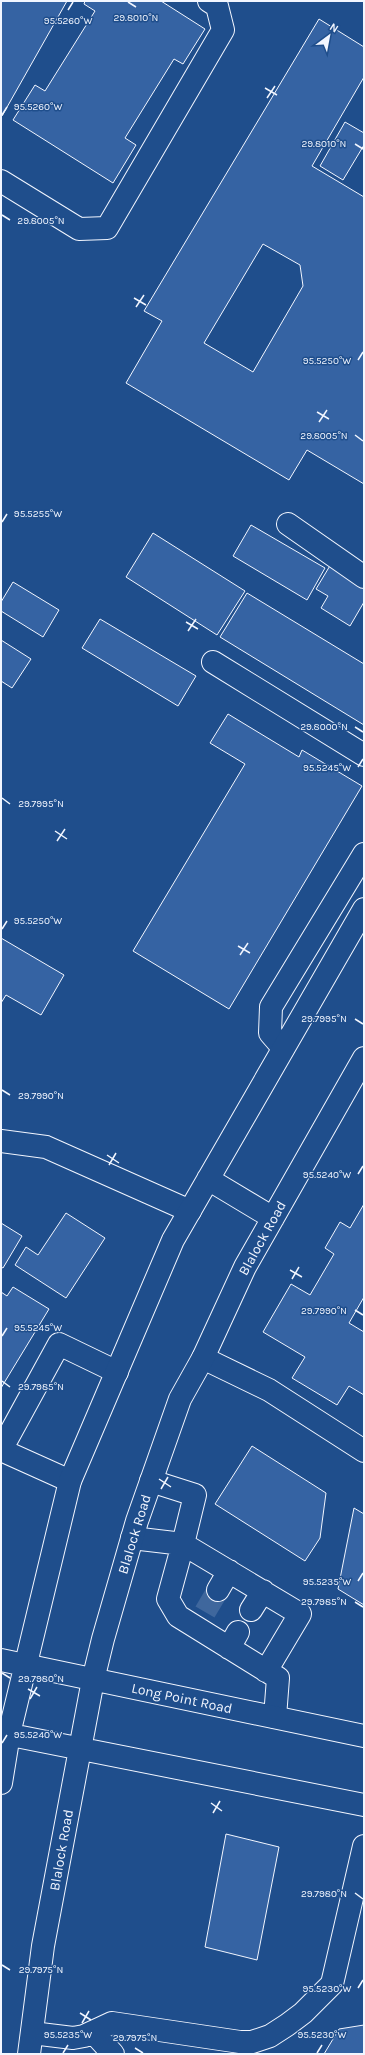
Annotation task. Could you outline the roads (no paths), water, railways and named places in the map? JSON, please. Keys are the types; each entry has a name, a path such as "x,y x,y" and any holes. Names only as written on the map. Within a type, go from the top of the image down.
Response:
{"main road":[{"path":"1,181 79,229 107,228 223,30 217,6 209,1"},
{"path":"288,524 364,577"},
{"path":"213,662 364,755"},
{"path":"283,1048 270,1033 272,1007 364,854"},
{"path":"1,1783 5,1734 25,1664 70,1481 174,1240 364,909"},
{"name":"Blalock Road","path":"29,2054 43,1946 93,1680 103,1639 132,1538 151,1481 180,1400 203,1358 245,1267 364,1058"},
{"path":"1,1142 46,1148 190,1210"},
{"path":"208,1179 273,1218"},
{"path":"70,1481 1,1450 59,1344 117,1372"},
{"path":"203,1358 269,1390 364,1451"},
{"path":"151,1481 195,1495 168,1599 178,1616 201,1620 234,1640 266,1671 278,1678 275,1717"},
{"path":"132,1538 183,1544 300,1614 266,1671"},
{"path":"218,1590 230,1571"},
{"path":"251,1610 263,1591"},
{"name":"Long Point Road","path":"1,1660 364,1736"},
{"path":"5,1734 364,1805"},
{"path":"32,2033 73,2038 93,2032 112,2022 240,2042 252,2042 260,2046 270,2036 303,2013 332,1984 364,1846"},
{"path":"93,2032 113,2054"}],"tunnel":[{"path":"205,1612 218,1590"}]}
